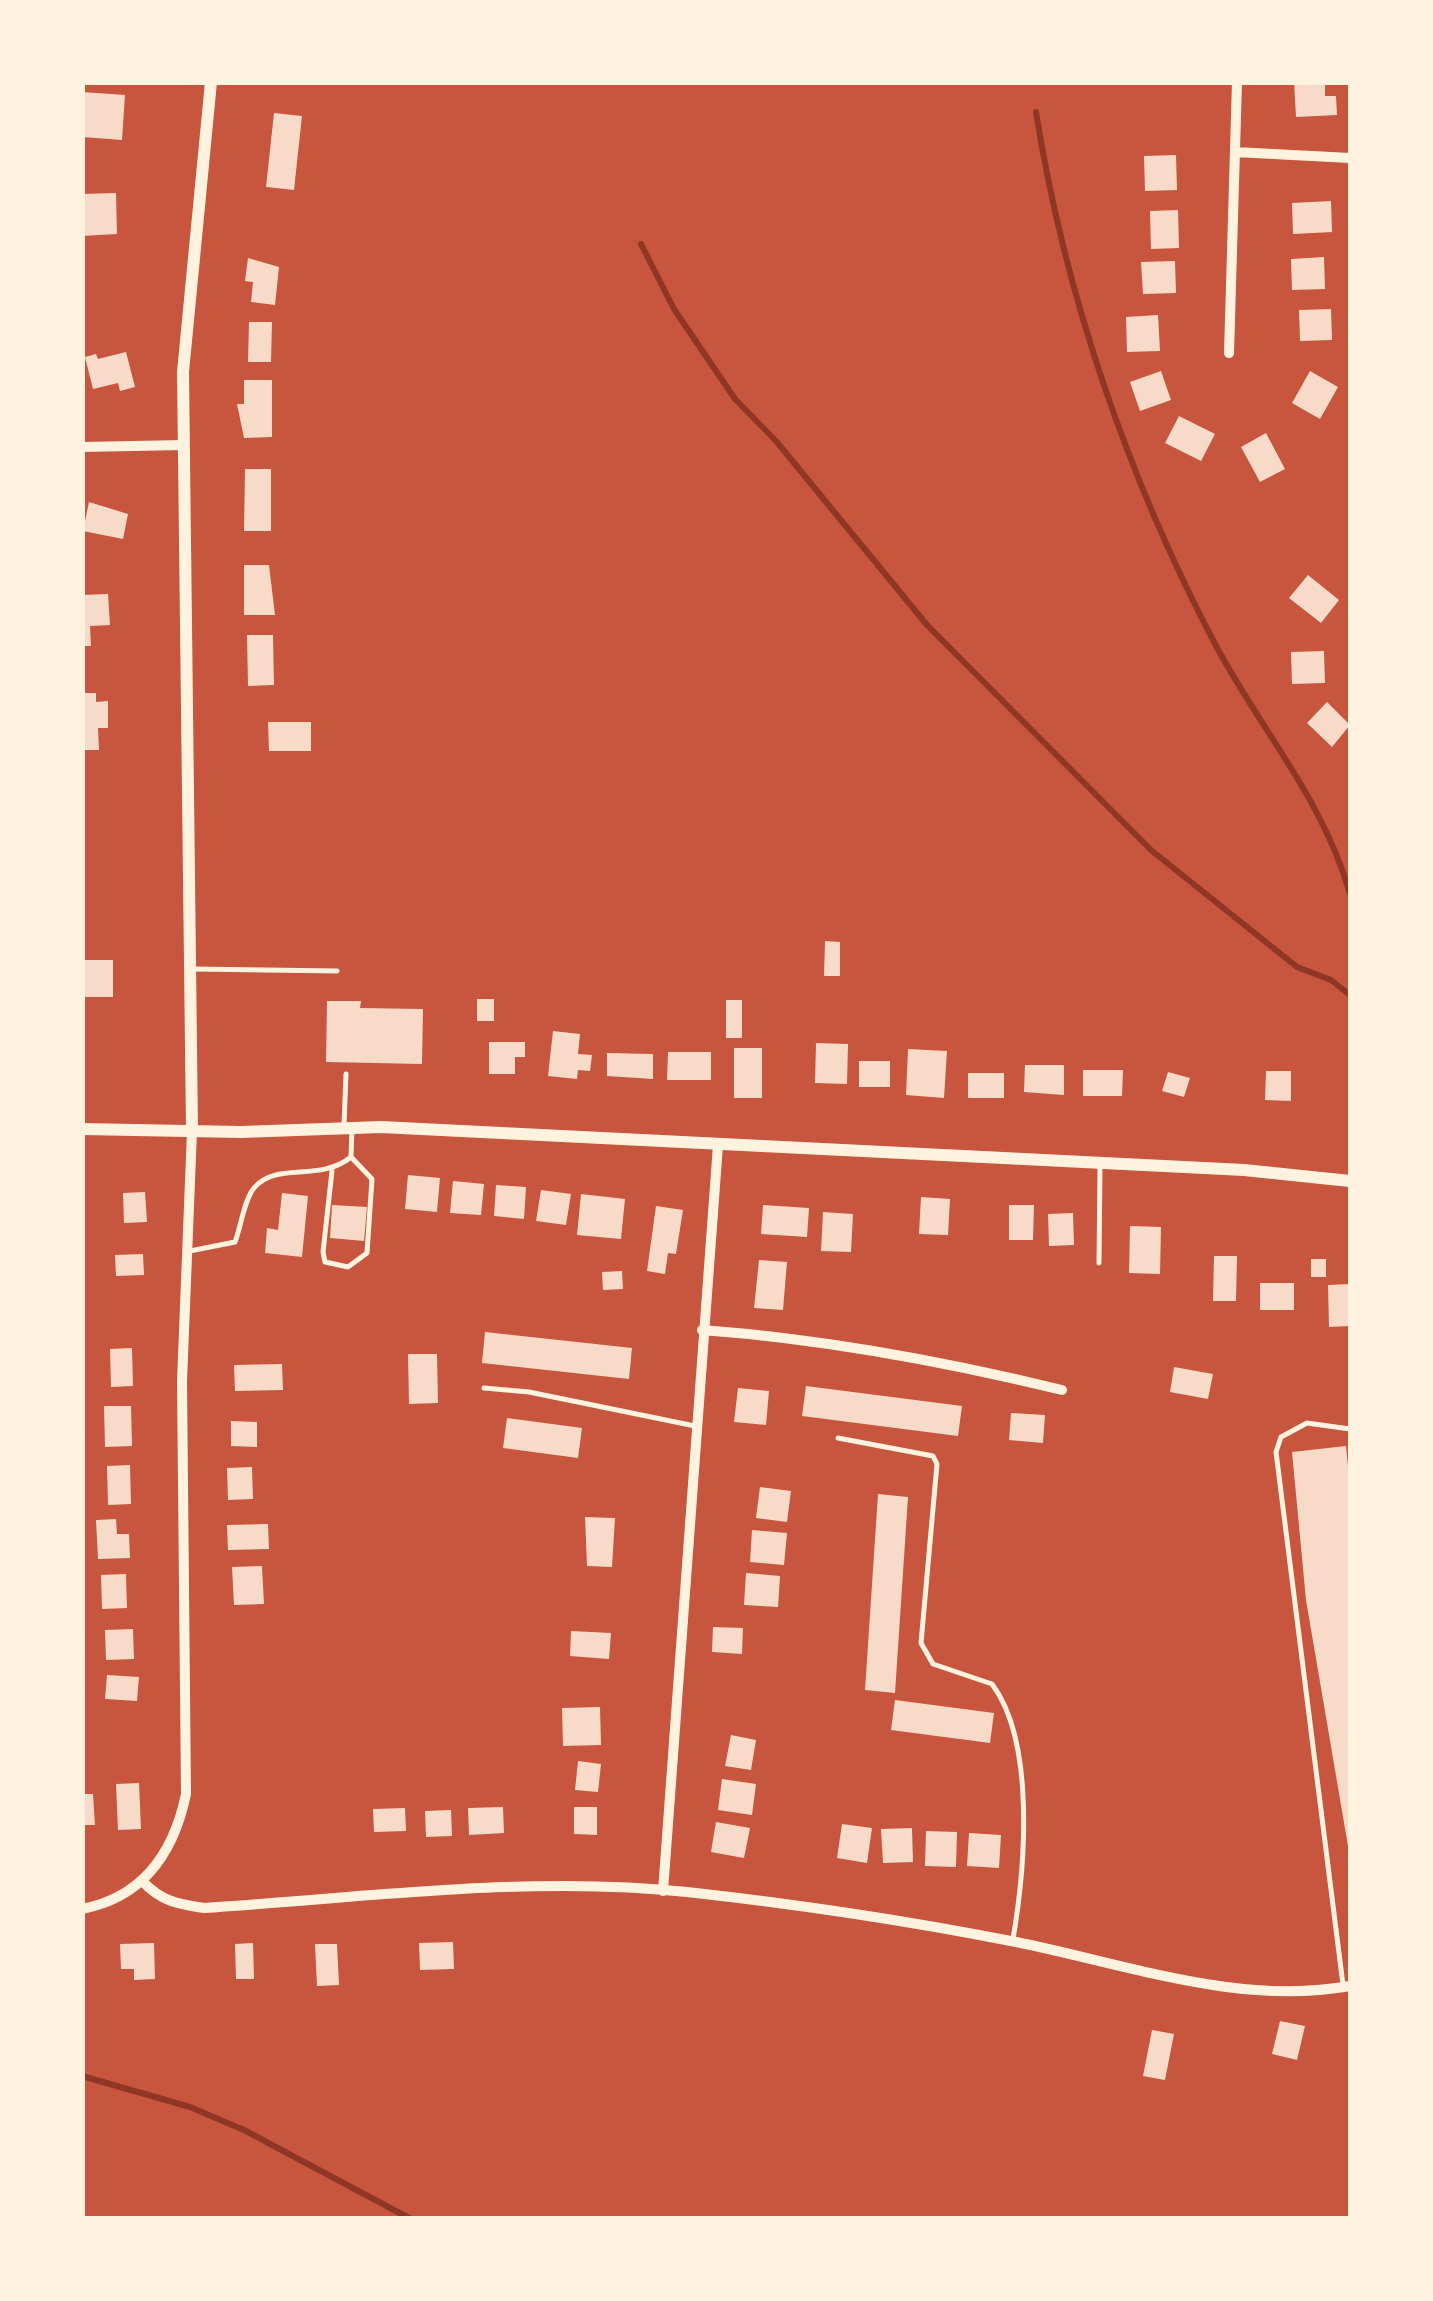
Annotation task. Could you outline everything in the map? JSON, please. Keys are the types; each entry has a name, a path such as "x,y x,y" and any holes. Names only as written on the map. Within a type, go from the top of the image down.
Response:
{"street":[{"path":"82,1909 125,1894 142,1881 167,1853 179,1828 186,1794 182,1382 192,1131 183,372 211,82"},
{"path":"1229,353 1237,82"},
{"path":"1235,152 1350,158"},
{"path":"82,447 184,445"},
{"path":"82,1129 348,1128 1100,1163 1350,1181"},
{"path":"663,1891 718,1145"},
{"path":"702,1330 774,1335 902,1355 1062,1390"},
{"path":"142,1881 156,1896 173,1904 204,1908 494,1891 663,1891 1012,1942 1249,1992 1347,1987"}],"lane":[{"path":"190,969 337,971"},
{"path":"332,1171 323,1252 326,1262 348,1267 367,1253 374,1206 372,1179 351,1158 346,1074"},
{"path":"187,1252 235,1242 253,1189 276,1174 332,1171 351,1158"},
{"path":"1099,1263 1100,1163"},
{"path":"484,1388 529,1392 695,1426"},
{"path":"1347,1987 1276,1452 1282,1437 1307,1424 1350,1429"},
{"path":"838,1438 933,1456 938,1464 921,1643 933,1664 992,1684 1008,1710 1018,1748 1022,1826 1019,1901 1012,1942"}],"building":[{"path":"1294,82 1325,82 1325,96 1336,96 1337,115 1296,117"},
{"path":"82,92 125,95 122,140 82,137"},
{"path":"274,113 302,116 294,190 266,187"},
{"path":"1176,155 1177,190 1145,191 1144,156"},
{"path":"116,193 117,234 82,236 82,194"},
{"path":"1331,201 1332,232 1293,234 1292,203"},
{"path":"1178,210 1179,248 1151,249 1150,211"},
{"path":"1324,257 1325,289 1292,290 1291,259"},
{"path":"248,258 279,267 275,305 251,302 253,282 245,281"},
{"path":"1175,261 1176,293 1143,294 1141,262"},
{"path":"1331,309 1332,340 1300,341 1299,310"},
{"path":"1158,315 1160,351 1127,352 1126,317"},
{"path":"249,322 272,322 271,362 248,362"},
{"path":"126,352 135,387 120,391 118,383 93,389 85,357 96,354 98,359"},
{"path":"1161,371 1171,400 1140,411 1130,382"},
{"path":"1310,371 1338,387 1320,419 1292,403"},
{"path":"244,380 272,380 272,437 244,438 237,404 244,404"},
{"path":"1179,416 1215,434 1201,461 1165,443"},
{"path":"1266,433 1285,469 1260,482 1241,447"},
{"path":"245,469 271,469 271,531 244,531"},
{"path":"89,502 128,514 123,539 83,531"},
{"path":"244,565 269,565 275,615 244,615"},
{"path":"1308,575 1339,600 1321,623 1289,598"},
{"path":"108,594 110,625 90,626 91,646 82,646 82,595"},
{"path":"247,635 273,635 274,685 248,686"},
{"path":"1324,651 1325,683 1292,684 1291,652"},
{"path":"82,693 96,693 96,702 108,701 108,728 98,728 99,750 82,750"},
{"path":"1327,702 1350,725 1332,747 1307,723"},
{"path":"268,722 311,722 311,751 269,751"},
{"path":"825,941 840,942 840,976 824,976"},
{"path":"82,960 113,960 113,997 82,997"},
{"path":"477,999 494,999 494,1021 477,1021"},
{"path":"726,1000 742,1000 742,1038 726,1038"},
{"path":"327,1001 361,1001 360,1008 423,1009 422,1064 326,1062"},
{"path":"553,1031 580,1034 578,1054 592,1055 590,1071 578,1070 577,1079 548,1076"},
{"path":"489,1042 525,1042 525,1057 515,1057 515,1074 489,1074"},
{"path":"816,1043 848,1044 847,1084 815,1083"},
{"path":"734,1048 762,1048 762,1098 734,1098"},
{"path":"908,1049 947,1051 944,1098 906,1095"},
{"path":"668,1052 711,1052 711,1080 667,1080"},
{"path":"607,1053 653,1054 653,1079 607,1076"},
{"path":"859,1061 890,1061 890,1087 859,1087"},
{"path":"1025,1065 1064,1065 1064,1095 1024,1092"},
{"path":"1083,1070 1123,1070 1122,1096 1083,1096"},
{"path":"1266,1071 1291,1071 1291,1101 1265,1100"},
{"path":"1168,1072 1190,1078 1184,1097 1162,1091"},
{"path":"968,1073 1004,1073 1004,1098 968,1098"},
{"path":"408,1175 440,1178 437,1212 405,1209"},
{"path":"453,1181 484,1184 481,1215 450,1213"},
{"path":"496,1185 526,1187 524,1219 494,1216"},
{"path":"541,1190 571,1194 566,1225 536,1221"},
{"path":"145,1192 147,1222 124,1223 123,1193"},
{"path":"282,1193 308,1196 302,1257 265,1253 267,1228 278,1230"},
{"path":"581,1194 625,1199 621,1239 577,1235"},
{"path":"921,1197 950,1199 948,1235 919,1234"},
{"path":"332,1205 367,1207 364,1241 330,1238"},
{"path":"763,1205 809,1208 807,1237 761,1234"},
{"path":"1009,1205 1034,1205 1033,1240 1009,1240"},
{"path":"656,1206 683,1210 676,1254 668,1253 665,1274 647,1271"},
{"path":"823,1212 853,1214 851,1252 821,1251"},
{"path":"1073,1213 1074,1245 1049,1246 1048,1214"},
{"path":"1130,1226 1161,1227 1160,1274 1129,1273"},
{"path":"143,1254 144,1275 116,1276 115,1255"},
{"path":"1214,1256 1237,1256 1236,1301 1213,1301"},
{"path":"1311,1259 1326,1259 1326,1277 1311,1277"},
{"path":"759,1260 787,1262 783,1310 754,1308"},
{"path":"622,1271 623,1289 603,1290 602,1272"},
{"path":"1260,1283 1294,1283 1294,1310 1260,1310"},
{"path":"1350,1284 1350,1326 1329,1327 1328,1285"},
{"path":"485,1332 632,1348 629,1379 482,1363"},
{"path":"132,1348 133,1386 111,1387 110,1349"},
{"path":"408,1354 437,1354 438,1403 409,1404"},
{"path":"282,1364 283,1390 235,1391 234,1365"},
{"path":"1174,1367 1213,1374 1208,1399 1170,1392"},
{"path":"806,1386 962,1406 958,1436 802,1416"},
{"path":"738,1388 769,1391 766,1425 734,1422"},
{"path":"104,1406 131,1406 132,1446 105,1447"},
{"path":"1011,1413 1045,1415 1043,1443 1009,1440"},
{"path":"507,1418 582,1428 578,1458 503,1448"},
{"path":"231,1421 257,1422 257,1447 231,1446"},
{"path":"1346,1446 1350,1487 1349,1852 1306,1600 1292,1452"},
{"path":"130,1465 131,1504 108,1505 107,1466"},
{"path":"252,1467 253,1499 228,1500 227,1468"},
{"path":"760,1487 791,1491 787,1522 756,1518"},
{"path":"878,1494 908,1497 895,1693 865,1690"},
{"path":"585,1517 615,1518 612,1567 587,1566"},
{"path":"116,1519 117,1534 129,1534 130,1558 98,1559 96,1520"},
{"path":"268,1524 269,1549 228,1550 227,1525"},
{"path":"752,1530 787,1533 784,1565 750,1562"},
{"path":"262,1566 264,1604 234,1605 232,1567"},
{"path":"746,1573 780,1576 778,1607 744,1605"},
{"path":"126,1574 127,1608 102,1609 101,1575"},
{"path":"713,1627 743,1628 742,1654 712,1652"},
{"path":"133,1629 134,1659 106,1660 105,1630"},
{"path":"571,1631 611,1633 609,1659 570,1656"},
{"path":"107,1675 139,1677 137,1701 105,1699"},
{"path":"895,1700 994,1713 990,1743 891,1730"},
{"path":"600,1707 601,1745 563,1746 562,1708"},
{"path":"731,1735 756,1740 751,1770 725,1766"},
{"path":"578,1761 601,1764 598,1792 575,1790"},
{"path":"722,1779 756,1784 752,1815 718,1810"},
{"path":"139,1783 141,1829 118,1830 116,1784"},
{"path":"82,1794 93,1794 95,1825 82,1825"},
{"path":"503,1807 504,1833 469,1835 468,1808"},
{"path":"574,1807 597,1807 597,1835 574,1834"},
{"path":"405,1808 406,1831 374,1832 373,1809"},
{"path":"451,1810 452,1836 426,1837 425,1811"},
{"path":"716,1822 750,1828 744,1858 711,1852"},
{"path":"842,1824 872,1828 867,1863 837,1858"},
{"path":"912,1828 913,1862 883,1863 881,1829"},
{"path":"926,1831 957,1832 956,1867 925,1866"},
{"path":"969,1833 1001,1835 999,1868 967,1866"},
{"path":"453,1942 454,1969 420,1970 419,1943"},
{"path":"154,1943 155,1979 134,1980 134,1969 121,1969 120,1944"},
{"path":"253,1943 254,1979 236,1979 235,1944"},
{"path":"315,1944 337,1944 339,1985 317,1986"},
{"path":"1280,2021 1305,2026 1297,2060 1272,2054"},
{"path":"1152,2030 1174,2034 1165,2080 1143,2076"}],"waterway":[{"path":"1036,112 1048,181 1082,317 1154,516 1214,642 1324,826 1350,894"},
{"path":"641,244 674,309 735,399 776,441 927,625 1151,850 1297,967 1331,980 1350,995"},
{"path":"82,2076 190,2107 244,2130 409,2218"}]}
